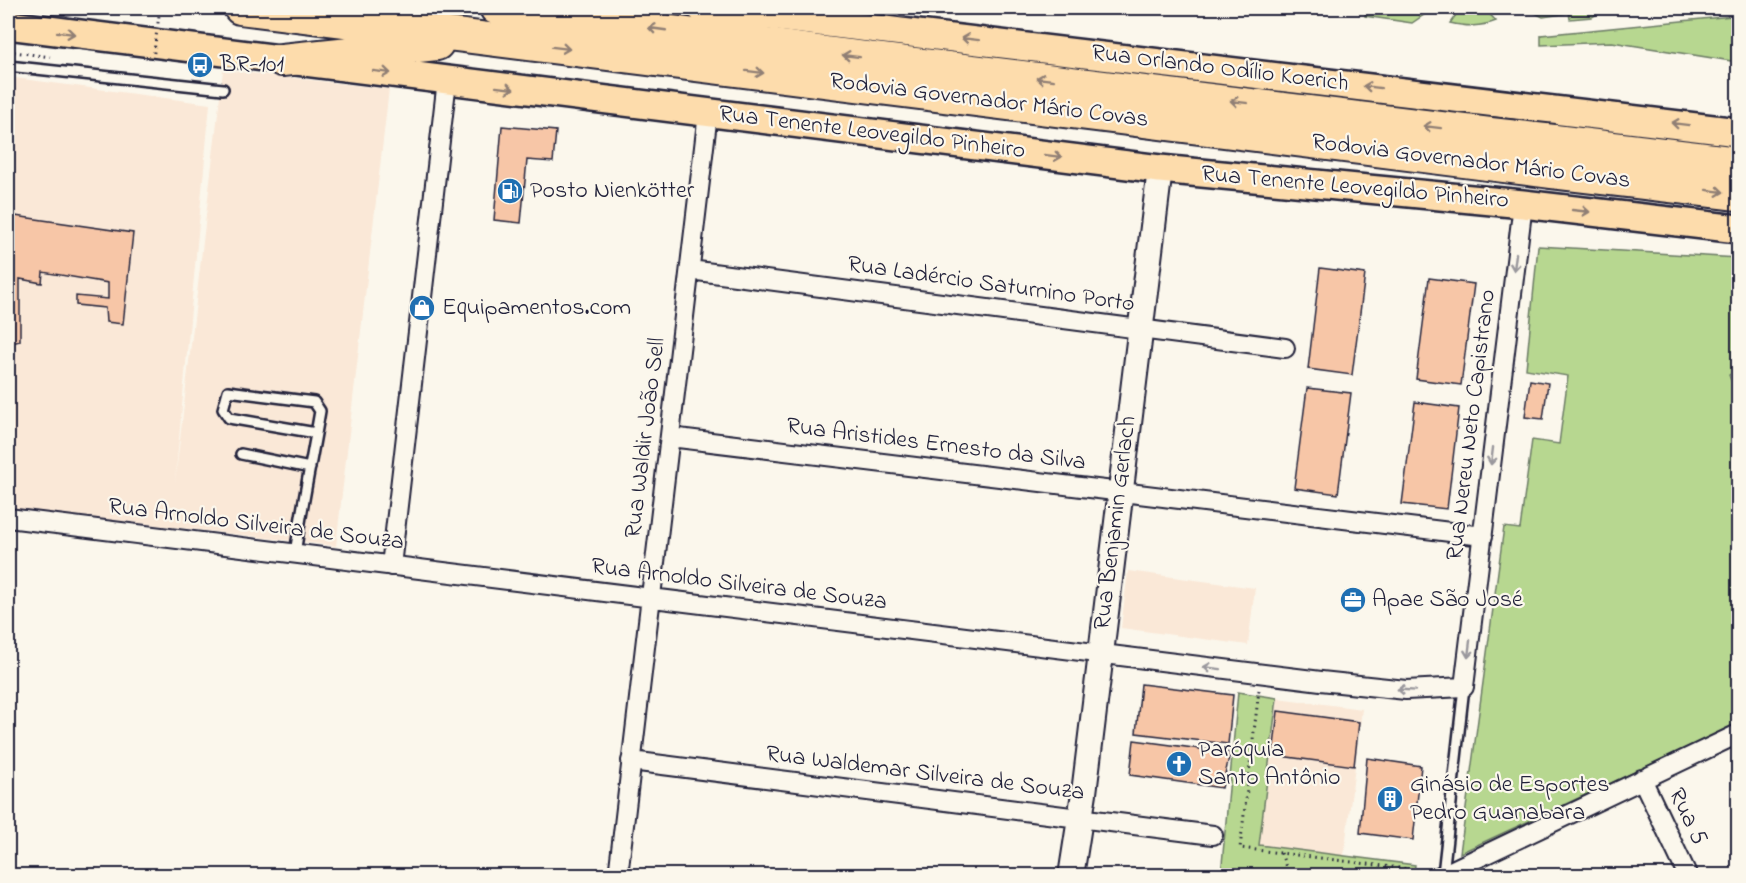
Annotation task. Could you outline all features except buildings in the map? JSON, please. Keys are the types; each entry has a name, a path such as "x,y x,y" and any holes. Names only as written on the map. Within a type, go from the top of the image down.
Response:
{"highway":[{"name":"Rodovia Governador Mário Covas","path":"240,8 482,38 1489,149 1554,141 1738,163"},
{"name":"Rodovia Governador Mário Covas","path":"496,8 538,11 1489,149 1552,172 1738,194"},
{"path":"282,60 482,38"}],"main road":[{"name":"Rua Orlando Odílio Koerich","path":"701,8 798,13 1738,132"},
{"name":"Rua Tenente Leovegildo Pinheiro","path":"8,25 1160,169 1523,204 1738,229"},
{"path":"1523,204 1534,106"},
{"name":"Rua Benjamin Gerlach","path":"1071,876 1160,169"}],"street":[{"path":"391,566 447,80"},
{"name":"Rua Waldir João Sell","path":"618,876 708,113"},
{"name":"Rua Nereu Neto Capistrano","path":"1464,687 1523,204"},
{"name":"Rua Ladércio Saturnino Porto","path":"690,270 1286,348"},
{"name":"Rua Aristides Ernesto da Silva","path":"670,437 1483,536"},
{"name":"Rua Arnoldo Silveira de Souza","path":"8,518 1261,674 1406,690 1464,687"},
{"path":"1442,875 1738,734"},
{"name":"Rua Waldemar Silveira de Souza","path":"631,761 1080,817 1213,836"},
{"name":"Rua 5","path":"1642,779 1688,876"}],"lane":[{"path":"8,66 223,89"},
{"path":"295,554 320,411 314,402 228,391 223,409 229,418 316,433"},
{"path":"241,454 310,468"},
{"path":"1442,875 1464,687"}],"path":[{"path":"153,59 160,8"},
{"path":"1261,674 1240,848 1442,875"},
{"path":"1281,853 1289,876"},
{"path":"1367,876 1368,864"}],"shaded area":[{"path":"223,70 389,89 336,546 8,508 8,77 210,104 175,482"},
{"path":"1128,571 1255,588 1248,645 1121,628"},
{"path":"1277,698 1362,709 1344,856 1259,845"}],"green space":[{"path":"1366,8 1434,8 1412,23 1365,16"},
{"path":"1461,8 1484,8 1496,21 1473,26 1450,23"},
{"path":"1538,8 1606,9 1592,17 1570,19 1569,13 1543,17 1535,13"},
{"path":"1732,16 1738,19 1738,62 1612,42 1541,45 1541,35"},
{"path":"1538,246 1738,258 1738,370 1729,375 1738,398 1738,724 1460,853 1504,527 1520,529 1532,440 1559,444 1568,376 1526,369"},
{"path":"1238,692 1277,698 1259,845 1415,865 1414,875 1221,875"}],"place":[{"name":"BR-101","path":"200,65"},
{"name":"Posto Nienkötter","path":"510,191"},
{"name":"Equipamentos.com","path":"422,308"},
{"name":"Apae São José","path":"1353,600"},
{"name":"Paróquia Santo Antônio","path":"1179,764"},
{"name":"Ginásio de Esportes Pedro Guanabara","path":"1390,799"}]}
